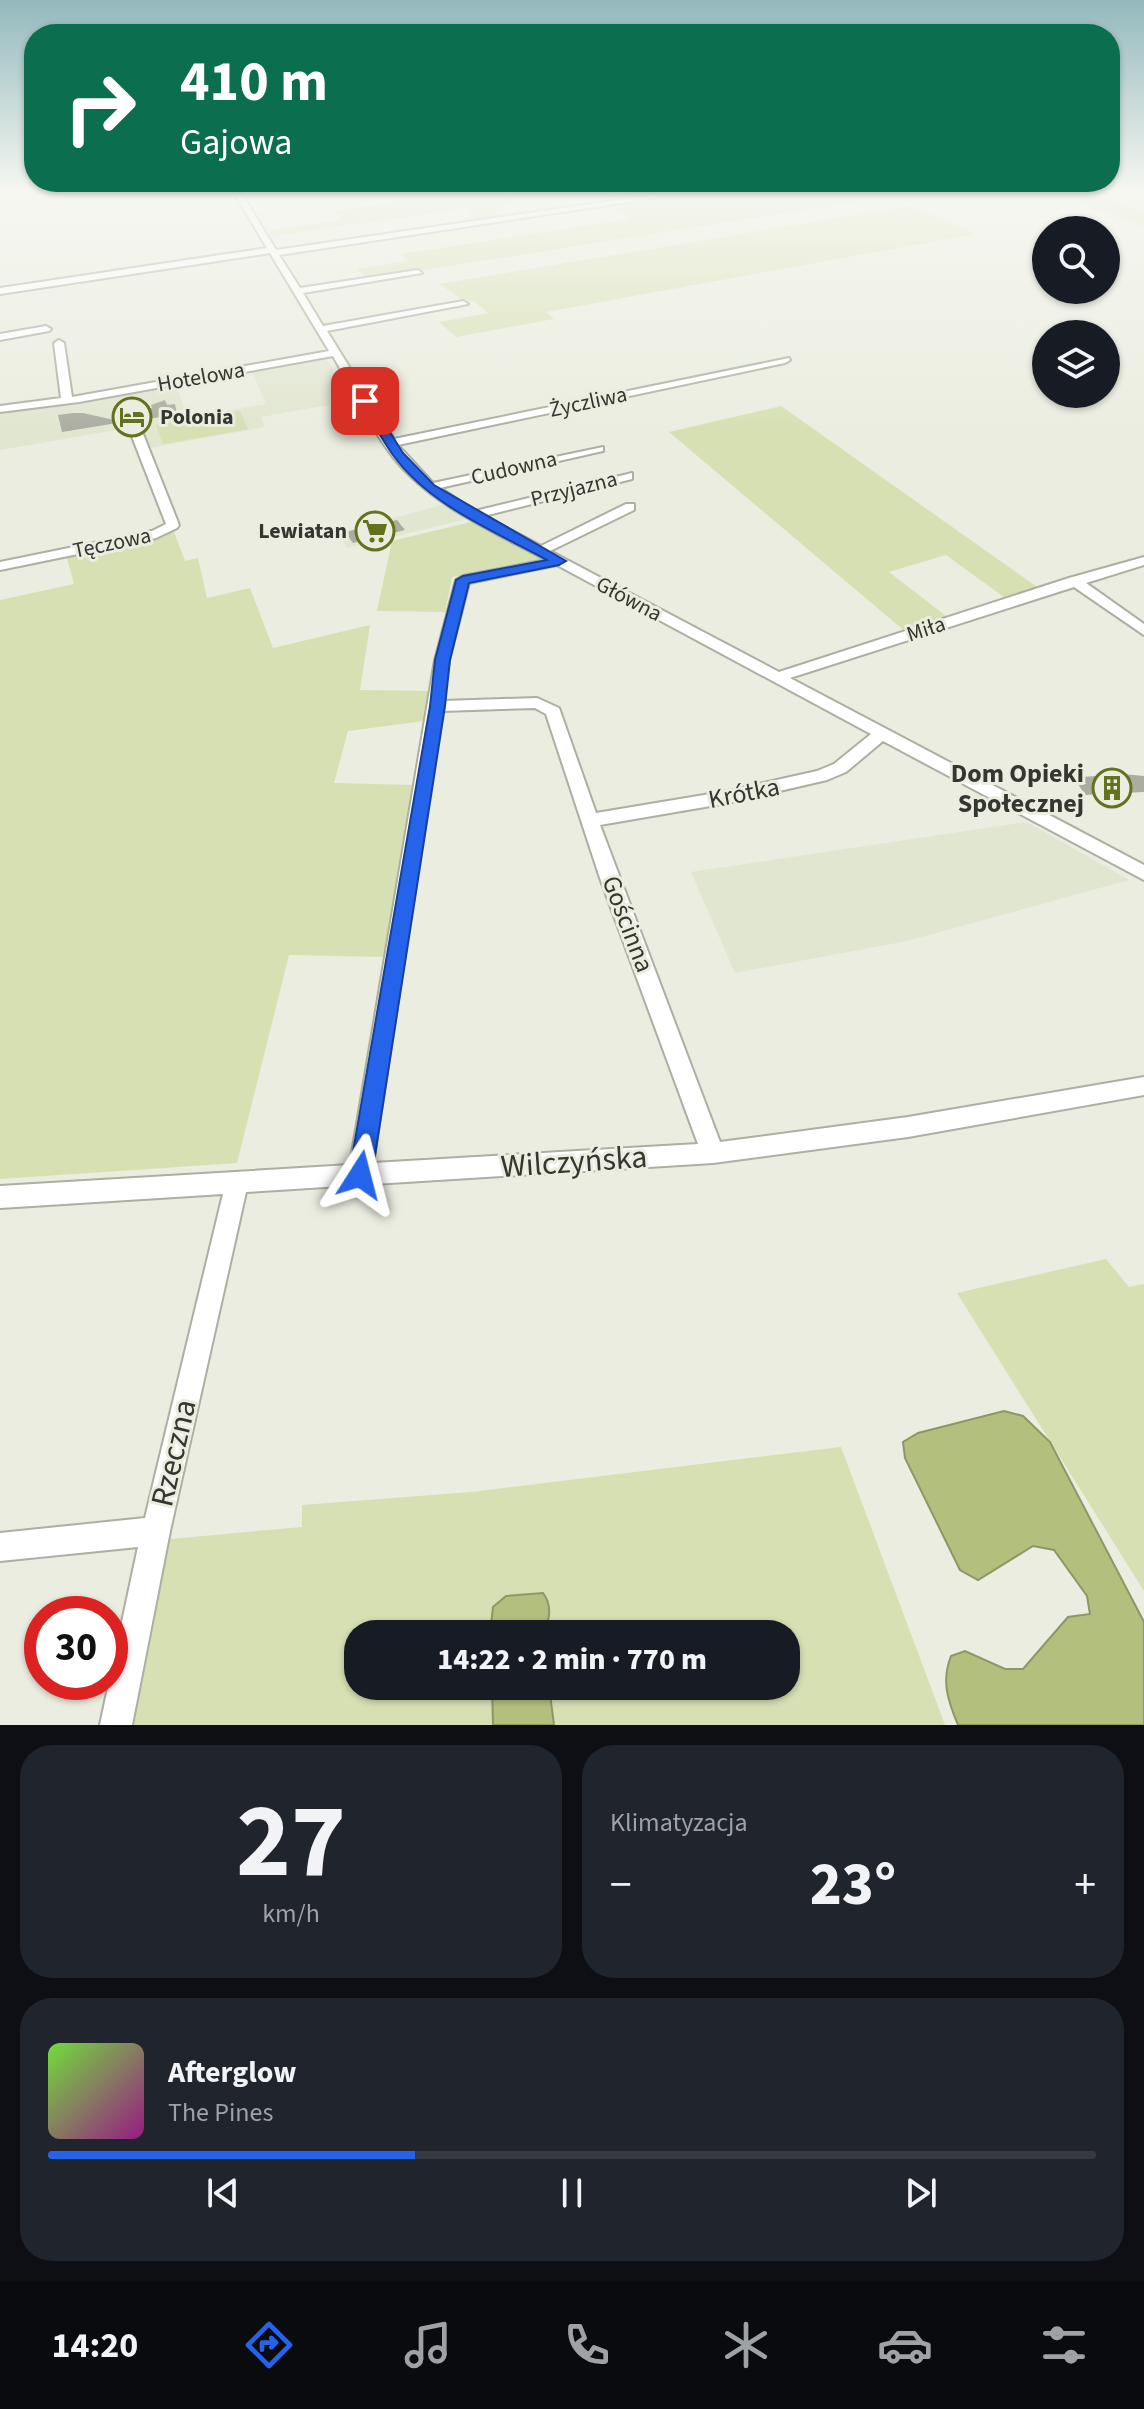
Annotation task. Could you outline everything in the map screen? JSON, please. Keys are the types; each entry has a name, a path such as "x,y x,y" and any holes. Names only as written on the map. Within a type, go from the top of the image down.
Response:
{"street":[{"path":"0,291 133,272"},
{"name":"Główna","path":"286,272 391,443 405,463 430,487 473,515 1144,873"},
{"path":"298,291 418,273"},
{"path":"321,329 463,304"},
{"path":"0,337 46,329"},
{"path":"59,343 67,400"},
{"name":"Hotelowa","path":"0,409 335,353"},
{"name":"Życzliwa","path":"391,443 785,360"},
{"name":"Tęczowa","path":"0,566 156,534 173,525 137,434"},
{"name":"Cudowna","path":"430,487 599,449"},
{"name":"Przyjazna","path":"473,515 628,476"},
{"path":"541,551 630,507"},
{"path":"360,1175 438,706 442,660 463,580 559,561"},
{"name":"Miła","path":"779,678 792,671 1144,561"},
{"path":"1074,581 1144,631"},
{"name":"Gościnna","path":"438,706 537,703 553,711 609,878 713,1153"},
{"name":"Krótka","path":"592,820 728,797 821,776 840,768 882,734"},
{"name":"Wilczyńska","path":"0,1197 713,1153 908,1127 1144,1086"},
{"name":"Rzeczna","path":"116,1725 156,1531 237,1182"},
{"path":"0,1547 156,1531"}],"shaded area":[{"path":"360,272 415,272 368,279"},
{"path":"514,272 769,272 546,312 554,319 456,337 439,322 488,313 474,301 466,302 439,284"},
{"path":"325,356 351,401 261,417 265,427 149,448 140,426 0,450 0,412 175,383 188,417 266,404 251,369"},
{"path":"781,406 1040,589 1008,600 946,555 889,572 950,619 907,633 669,432"},
{"path":"240,411 248,429 163,444 156,425"},
{"path":"442,505 467,519 347,548 338,533"},
{"path":"471,522 542,560 452,577 445,612 377,611 392,541"},
{"path":"174,532 185,561 198,558 207,598 250,588 273,648 370,625 360,690 432,691 424,721 348,731 334,783 413,785 384,957 289,955 237,1163 0,1179 0,600 74,584 66,555"},
{"path":"1027,822 1129,880 907,941 735,973 691,872"},
{"path":"1106,1259 1129,1287 1144,1284 1144,1591 957,1293"},
{"path":"1004,1411 1023,1416 1050,1442 1144,1622 1144,1725 958,1725 947,1691 946,1674 951,1656 965,1651 1005,1669 1023,1669 1068,1617 1090,1614 1087,1596 1054,1550 1033,1546 978,1580 960,1570 905,1458 903,1442 918,1433"},
{"path":"841,1447 945,1725 125,1725 159,1540 302,1527 302,1505 471,1492"},
{"path":"543,1593 548,1603 548,1620 492,1620 493,1607 506,1596"},
{"path":"492,1700 551,1700 554,1725 493,1725"}],"building":[{"path":"165,400 167,405 175,404 177,414 138,421 136,411 152,408 151,405"},
{"path":"73,413 123,422 62,432 58,415"},
{"name":"Lewiatan","path":"397,520 405,530 353,543 345,532"},
{"name":"Dom Opieki Społecznej","path":"1144,776 1144,792 1085,795 1078,784 1086,784 1082,777"}],"place":[{"name":"Polonia","path":"132,417"},
{"name":"Lewiatan","path":"375,531"},
{"name":"Dom Opieki Społecznej","path":"1112,788"}],"route":[{"path":"360,1175 438,706 442,660 463,580 552,565 559,561 473,515 430,487 398,455 365,401"}]}
